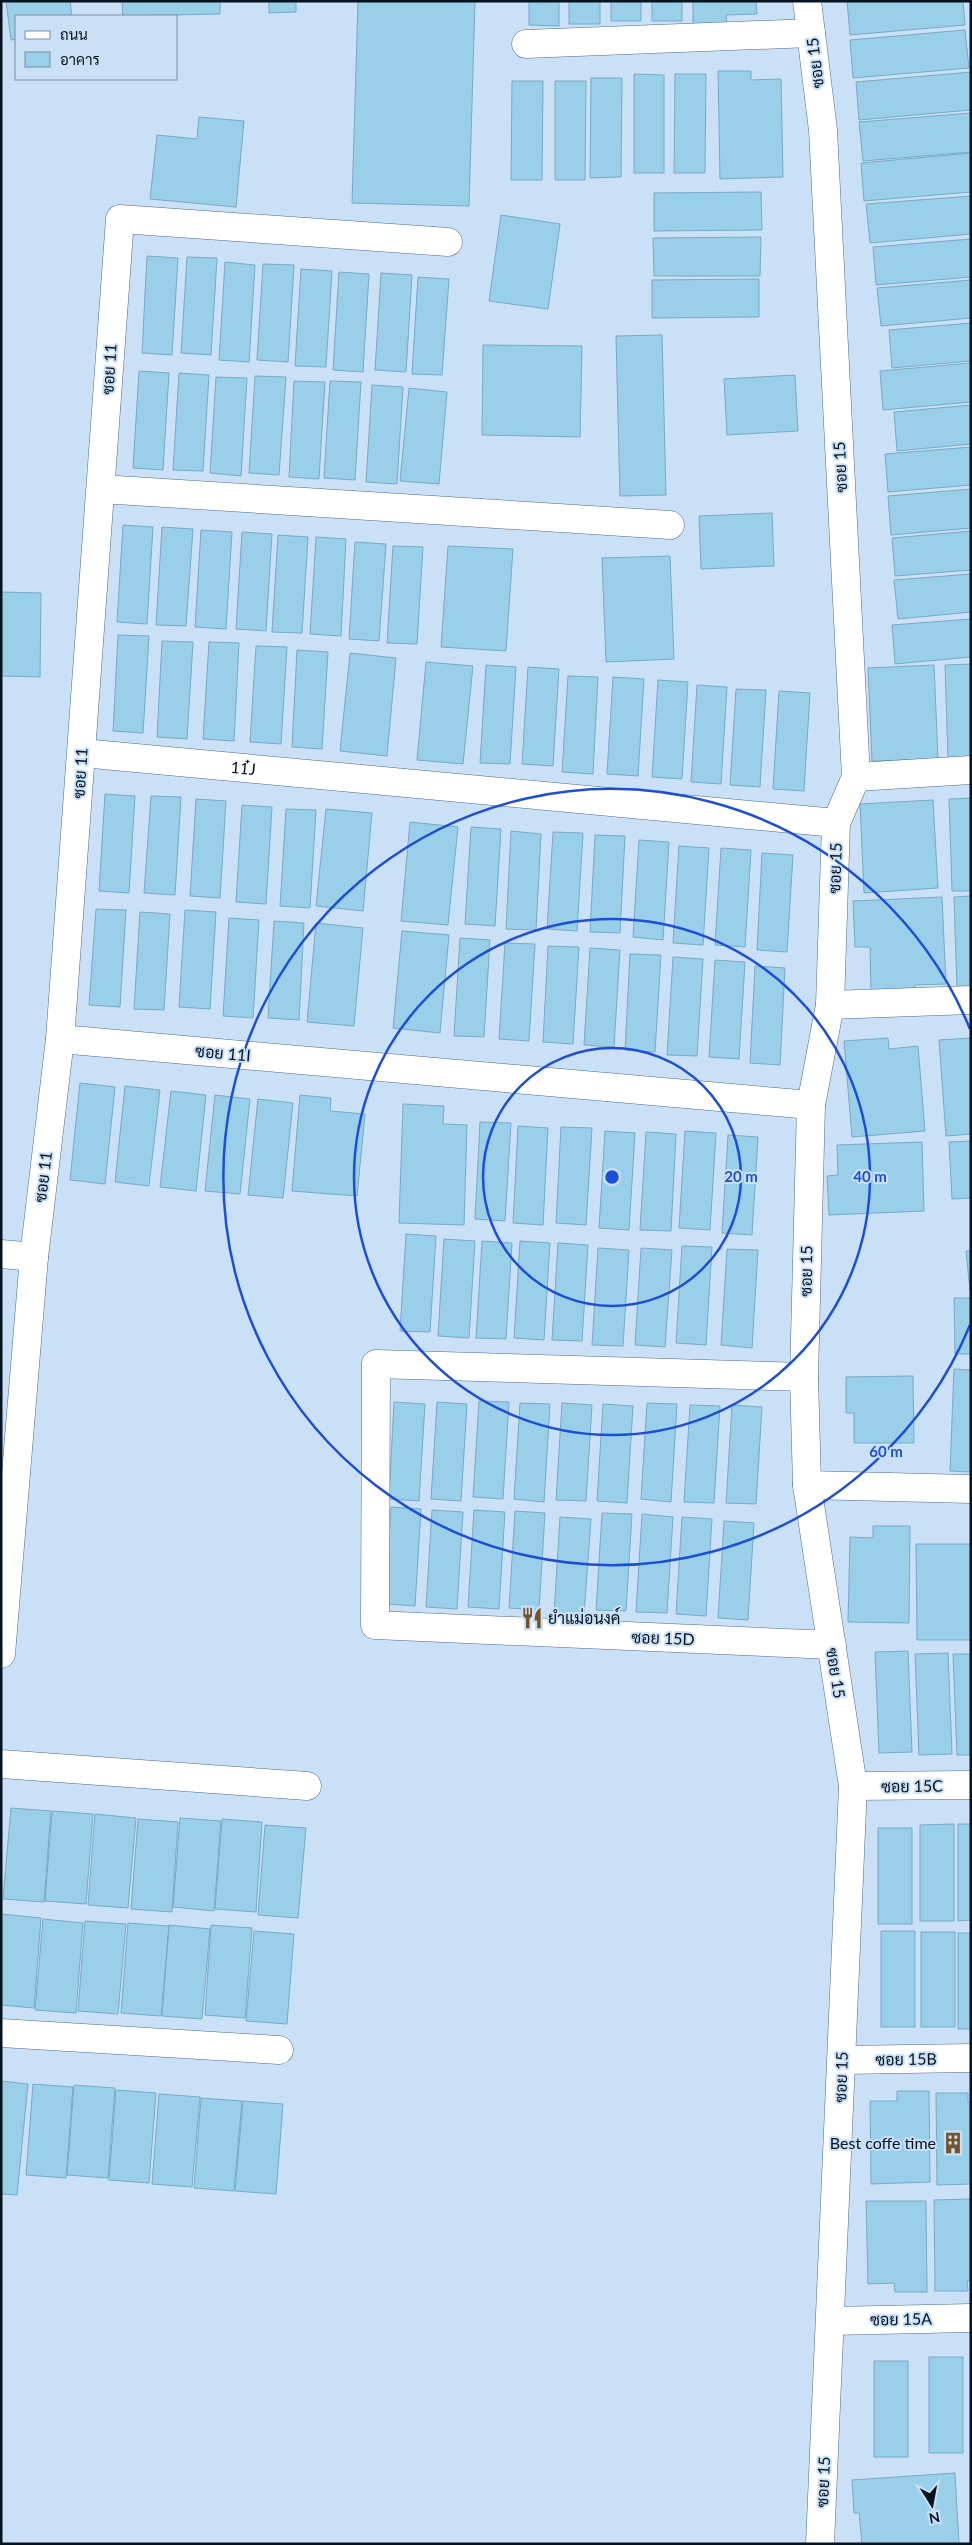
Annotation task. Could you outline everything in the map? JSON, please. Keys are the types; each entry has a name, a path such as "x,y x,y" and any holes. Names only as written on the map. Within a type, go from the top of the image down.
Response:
{"street":[{"name":"ซอย 15","path":"807,1 823,130 856,777 836,823 830,1006 811,1105 804,1377 807,1485 853,1786 820,2544"},
{"path":"526,44 811,33"},
{"name":"ซอย 11","path":"1,1654 7,1529 34,1257 60,1038 120,219 448,242"},
{"path":"101,489 670,525"},
{"name":"11๋J","path":"82,753 836,823"},
{"path":"856,777 971,770"},
{"path":"830,1006 971,1000"},
{"name":"ซอย 11I","path":"60,1038 811,1105"},
{"path":"1,1254 34,1257"},
{"name":"ซอย 15D","path":"804,1377 376,1364 375,1625 832,1645"},
{"path":"807,1485 971,1489"},
{"path":"1,1764 307,1786"},
{"name":"ซอย 15C","path":"853,1786 971,1785"},
{"path":"1,2033 279,2050"},
{"name":"ซอย 15B","path":"842,2060 971,2058"},
{"name":"ซอย 15A","path":"831,2321 971,2318"}],"building":[{"path":"6,1 70,1 72,15 15,15 15,39 11,40"},
{"path":"122,1 220,1 220,14 123,15"},
{"path":"269,1 296,1 296,12 269,13"},
{"path":"358,1 475,1 469,206 352,203"},
{"path":"529,1 559,1 559,26 529,25"},
{"path":"569,1 600,1 600,24 569,24"},
{"path":"611,1 641,1 641,21 611,21"},
{"path":"652,1 682,1 682,21 652,21"},
{"path":"693,1 756,1 757,14 726,15 727,25 693,26"},
{"path":"847,1 963,1 965,25 850,35"},
{"path":"965,30 969,68 853,78 850,40"},
{"path":"718,71 751,71 751,80 781,79 783,177 720,179"},
{"path":"971,72 971,110 859,120 856,82"},
{"path":"634,74 664,75 664,173 634,173"},
{"path":"675,74 706,74 705,173 674,173"},
{"path":"591,78 622,78 621,177 590,178"},
{"path":"512,81 543,81 542,180 511,180"},
{"path":"555,81 586,81 585,180 555,180"},
{"path":"971,113 971,152 863,161 859,122"},
{"path":"199,117 244,121 236,207 150,199 157,135 197,139"},
{"path":"971,153 971,192 864,201 861,163"},
{"path":"761,192 762,230 654,231 654,193"},
{"path":"971,196 971,234 870,243 866,204"},
{"path":"501,215 560,224 548,309 489,301"},
{"path":"761,237 760,276 654,276 653,238"},
{"path":"971,239 971,277 876,285 873,247"},
{"path":"147,256 178,258 172,355 142,353"},
{"path":"187,257 217,258 211,355 181,353"},
{"path":"225,262 255,265 249,362 219,360"},
{"path":"263,264 294,265 288,362 257,360"},
{"path":"301,269 332,271 326,367 295,366"},
{"path":"339,272 369,274 363,372 333,370"},
{"path":"381,273 412,275 406,372 375,370"},
{"path":"418,277 449,279 442,375 412,374"},
{"path":"759,279 759,317 652,318 652,280"},
{"path":"971,280 971,318 881,326 877,288"},
{"path":"971,323 971,361 892,368 889,330"},
{"path":"662,335 666,495 620,496 616,336"},
{"path":"483,345 582,346 580,437 482,435"},
{"path":"971,363 971,402 883,410 880,371"},
{"path":"139,371 169,373 163,470 133,468"},
{"path":"179,373 209,375 203,471 173,470"},
{"path":"795,375 798,431 727,435 724,379"},
{"path":"255,376 286,377 279,475 249,473"},
{"path":"216,377 247,378 241,476 210,473"},
{"path":"294,381 325,382 319,479 289,477"},
{"path":"330,381 361,382 355,480 324,478"},
{"path":"372,385 403,387 397,484 366,482"},
{"path":"409,388 447,392 439,484 400,481"},
{"path":"971,405 971,444 897,451 894,412"},
{"path":"971,447 971,485 888,492 885,454"},
{"path":"971,489 971,528 891,535 888,496"},
{"path":"772,513 774,566 701,569 699,516"},
{"path":"123,525 153,527 147,624 117,622"},
{"path":"162,527 193,529 186,626 156,625"},
{"path":"201,530 232,532 226,629 195,627"},
{"path":"971,531 971,570 895,576 892,538"},
{"path":"242,532 272,534 266,631 236,629"},
{"path":"278,535 308,537 302,633 272,632"},
{"path":"316,537 346,539 341,636 310,634"},
{"path":"355,542 386,544 379,641 349,639"},
{"path":"393,546 423,547 417,644 387,643"},
{"path":"448,546 513,549 506,651 441,647"},
{"path":"670,556 674,659 606,662 602,558"},
{"path":"971,574 971,612 898,619 894,580"},
{"path":"1,592 41,593 40,677 1,676"},
{"path":"971,619 971,657 895,664 892,625"},
{"path":"118,635 149,636 143,733 113,731"},
{"path":"162,641 193,642 187,739 157,737"},
{"path":"209,642 239,643 234,741 203,739"},
{"path":"256,646 287,647 281,744 250,742"},
{"path":"297,650 328,652 322,749 292,747"},
{"path":"350,653 396,658 387,756 340,751"},
{"path":"426,662 473,666 463,764 417,760"},
{"path":"971,664 971,757 948,758 945,665"},
{"path":"486,665 516,667 510,764 480,763"},
{"path":"934,665 938,759 872,761 868,668"},
{"path":"528,667 559,669 553,766 522,764"},
{"path":"568,676 598,677 593,774 562,772"},
{"path":"613,677 644,679 638,776 607,774"},
{"path":"658,680 688,682 682,779 652,777"},
{"path":"697,685 727,687 721,784 691,782"},
{"path":"736,689 766,690 760,787 730,785"},
{"path":"779,691 810,693 804,791 773,789"},
{"path":"105,794 135,796 129,893 99,891"},
{"path":"151,796 181,797 175,895 144,893"},
{"path":"971,798 971,891 952,891 949,799"},
{"path":"196,799 226,801 220,898 190,896"},
{"path":"933,800 938,888 864,893 860,804"},
{"path":"242,805 272,807 266,904 236,902"},
{"path":"286,809 316,810 310,908 280,906"},
{"path":"326,809 372,813 363,911 316,906"},
{"path":"410,822 458,827 448,925 401,921"},
{"path":"471,827 501,829 495,926 465,924"},
{"path":"511,831 541,834 536,930 506,929"},
{"path":"553,832 583,833 577,931 547,929"},
{"path":"595,835 625,836 620,933 590,932"},
{"path":"639,840 669,842 663,940 633,937"},
{"path":"679,846 709,848 703,945 673,943"},
{"path":"721,848 751,850 745,947 715,945"},
{"path":"762,853 793,855 787,952 757,950"},
{"path":"971,896 971,990 957,990 954,897"},
{"path":"942,897 946,984 915,985 915,992 871,993 870,947 855,947 853,901"},
{"path":"96,909 126,910 120,1007 89,1005"},
{"path":"185,910 216,912 210,1009 179,1007"},
{"path":"140,912 170,914 164,1010 134,1009"},
{"path":"229,918 259,920 253,1018 223,1016"},
{"path":"274,921 304,923 299,1020 268,1018"},
{"path":"316,923 363,928 354,1026 307,1022"},
{"path":"402,931 449,935 440,1033 393,1028"},
{"path":"460,938 490,940 484,1037 454,1036"},
{"path":"505,943 535,944 529,1041 499,1039"},
{"path":"548,946 579,947 573,1044 543,1042"},
{"path":"590,948 620,950 614,1047 584,1045"},
{"path":"630,954 661,955 655,1052 625,1050"},
{"path":"673,957 703,959 697,1056 667,1055"},
{"path":"715,960 745,962 739,1059 709,1057"},
{"path":"755,966 785,968 780,1065 750,1063"},
{"path":"888,1038 889,1049 918,1046 925,1131 852,1137 844,1041"},
{"path":"971,1038 971,1134 946,1136 939,1040"},
{"path":"80,1083 115,1087 105,1184 70,1180"},
{"path":"125,1086 160,1090 149,1186 115,1182"},
{"path":"171,1091 206,1095 196,1191 160,1187"},
{"path":"215,1095 250,1099 240,1194 205,1191"},
{"path":"300,1095 331,1098 330,1111 365,1114 357,1196 292,1191"},
{"path":"258,1099 293,1103 283,1198 248,1195"},
{"path":"403,1104 444,1106 443,1124 467,1125 464,1225 399,1223"},
{"path":"480,1122 511,1123 505,1221 475,1219"},
{"path":"518,1126 548,1128 543,1225 513,1223"},
{"path":"561,1127 592,1128 586,1225 556,1223"},
{"path":"605,1131 635,1133 629,1230 599,1228"},
{"path":"685,1131 716,1133 710,1230 679,1228"},
{"path":"646,1132 676,1134 671,1231 640,1230"},
{"path":"728,1135 758,1137 752,1235 722,1233"},
{"path":"971,1141 971,1198 952,1199 949,1142"},
{"path":"922,1142 924,1211 829,1215 827,1176 838,1175 837,1145"},
{"path":"406,1234 436,1236 430,1332 400,1331"},
{"path":"444,1239 475,1241 469,1338 438,1336"},
{"path":"482,1241 512,1243 506,1339 476,1338"},
{"path":"520,1241 550,1243 544,1340 514,1338"},
{"path":"558,1243 588,1245 582,1341 552,1340"},
{"path":"682,1246 712,1247 706,1345 676,1343"},
{"path":"598,1248 629,1250 623,1346 592,1345"},
{"path":"641,1248 672,1250 665,1347 635,1345"},
{"path":"727,1249 758,1250 752,1348 721,1345"},
{"path":"966,1251 971,1251 970,1290"},
{"path":"954,1298 971,1298 971,1354 955,1354"},
{"path":"954,1369 971,1370 971,1472 950,1471"},
{"path":"913,1376 914,1443 854,1443 854,1413 846,1413 846,1377"},
{"path":"479,1401 509,1402 503,1499 473,1497"},
{"path":"394,1402 425,1404 419,1501 389,1499"},
{"path":"437,1402 467,1404 461,1501 431,1499"},
{"path":"520,1403 550,1404 544,1502 514,1499"},
{"path":"562,1403 592,1405 586,1501 556,1500"},
{"path":"647,1403 677,1404 671,1502 641,1499"},
{"path":"603,1404 633,1406 627,1503 597,1501"},
{"path":"690,1405 720,1406 714,1503 684,1502"},
{"path":"732,1405 762,1407 756,1504 726,1503"},
{"path":"391,1507 421,1509 415,1606 385,1604"},
{"path":"432,1510 463,1512 457,1609 426,1607"},
{"path":"474,1510 505,1512 499,1609 468,1607"},
{"path":"515,1511 545,1513 539,1610 509,1608"},
{"path":"602,1513 632,1514 626,1611 596,1610"},
{"path":"642,1514 673,1517 667,1613 636,1612"},
{"path":"560,1517 591,1519 584,1615 554,1614"},
{"path":"682,1517 712,1519 706,1616 676,1614"},
{"path":"724,1521 754,1523 748,1620 718,1618"},
{"path":"873,1526 910,1526 909,1623 848,1622 850,1537 873,1538"},
{"path":"916,1544 971,1544 971,1640 917,1640"},
{"path":"908,1651 912,1752 879,1753 875,1652"},
{"path":"948,1653 952,1754 919,1755 915,1654"},
{"path":"953,1654 971,1654 971,1755 957,1755"},
{"path":"11,1808 51,1811 44,1902 3,1899"},
{"path":"52,1811 93,1814 86,1904 45,1901"},
{"path":"95,1814 136,1818 128,1908 88,1905"},
{"path":"180,1818 221,1821 214,1911 173,1907"},
{"path":"138,1819 178,1822 172,1912 131,1909"},
{"path":"222,1819 262,1822 256,1912 215,1909"},
{"path":"954,1824 954,1921 920,1921 920,1825"},
{"path":"958,1824 971,1824 971,1920 958,1921"},
{"path":"265,1825 306,1828 298,1918 258,1915"},
{"path":"878,1828 912,1828 912,1924 878,1924"},
{"path":"1,1914 41,1918 34,2008 1,2005"},
{"path":"43,1919 83,1923 76,2013 35,2010"},
{"path":"85,1921 126,1924 118,2014 78,2011"},
{"path":"128,1923 169,1926 161,2016 121,2013"},
{"path":"169,1925 210,1929 202,2019 162,2016"},
{"path":"211,1925 252,1928 245,2018 205,2015"},
{"path":"254,1931 294,1934 287,2024 246,2021"},
{"path":"881,1931 915,1931 915,2027 881,2027"},
{"path":"921,1932 955,1932 955,2027 921,2027"},
{"path":"958,1933 971,1933 971,2029 958,2029"},
{"path":"1,2081 28,2084 17,2195 1,2194"},
{"path":"33,2084 73,2087 66,2178 26,2175"},
{"path":"74,2085 115,2088 108,2178 67,2175"},
{"path":"116,2090 156,2093 149,2183 109,2180"},
{"path":"897,2091 929,2091 930,2182 871,2184 870,2101 897,2101"},
{"name":"Best coffe time","path":"936,2093 968,2093 968,2102 971,2102 971,2184 937,2185"},
{"path":"159,2094 200,2097 192,2187 152,2184"},
{"path":"201,2098 242,2101 234,2191 194,2188"},
{"path":"243,2101 283,2104 276,2194 235,2191"},
{"path":"971,2199 971,2281 967,2281 968,2291 935,2291 934,2200"},
{"path":"866,2201 926,2201 927,2292 895,2292 894,2283 868,2284"},
{"path":"929,2357 963,2357 963,2453 929,2453"},
{"path":"874,2361 908,2361 908,2457 874,2457"},
{"path":"955,2473 959,2544 862,2544 859,2513 854,2513 852,2480"}],"place":[{"name":"ยำแม่อนงค์","path":"532,1618"},
{"name":"Best coffe time","path":"953,2143"}]}
